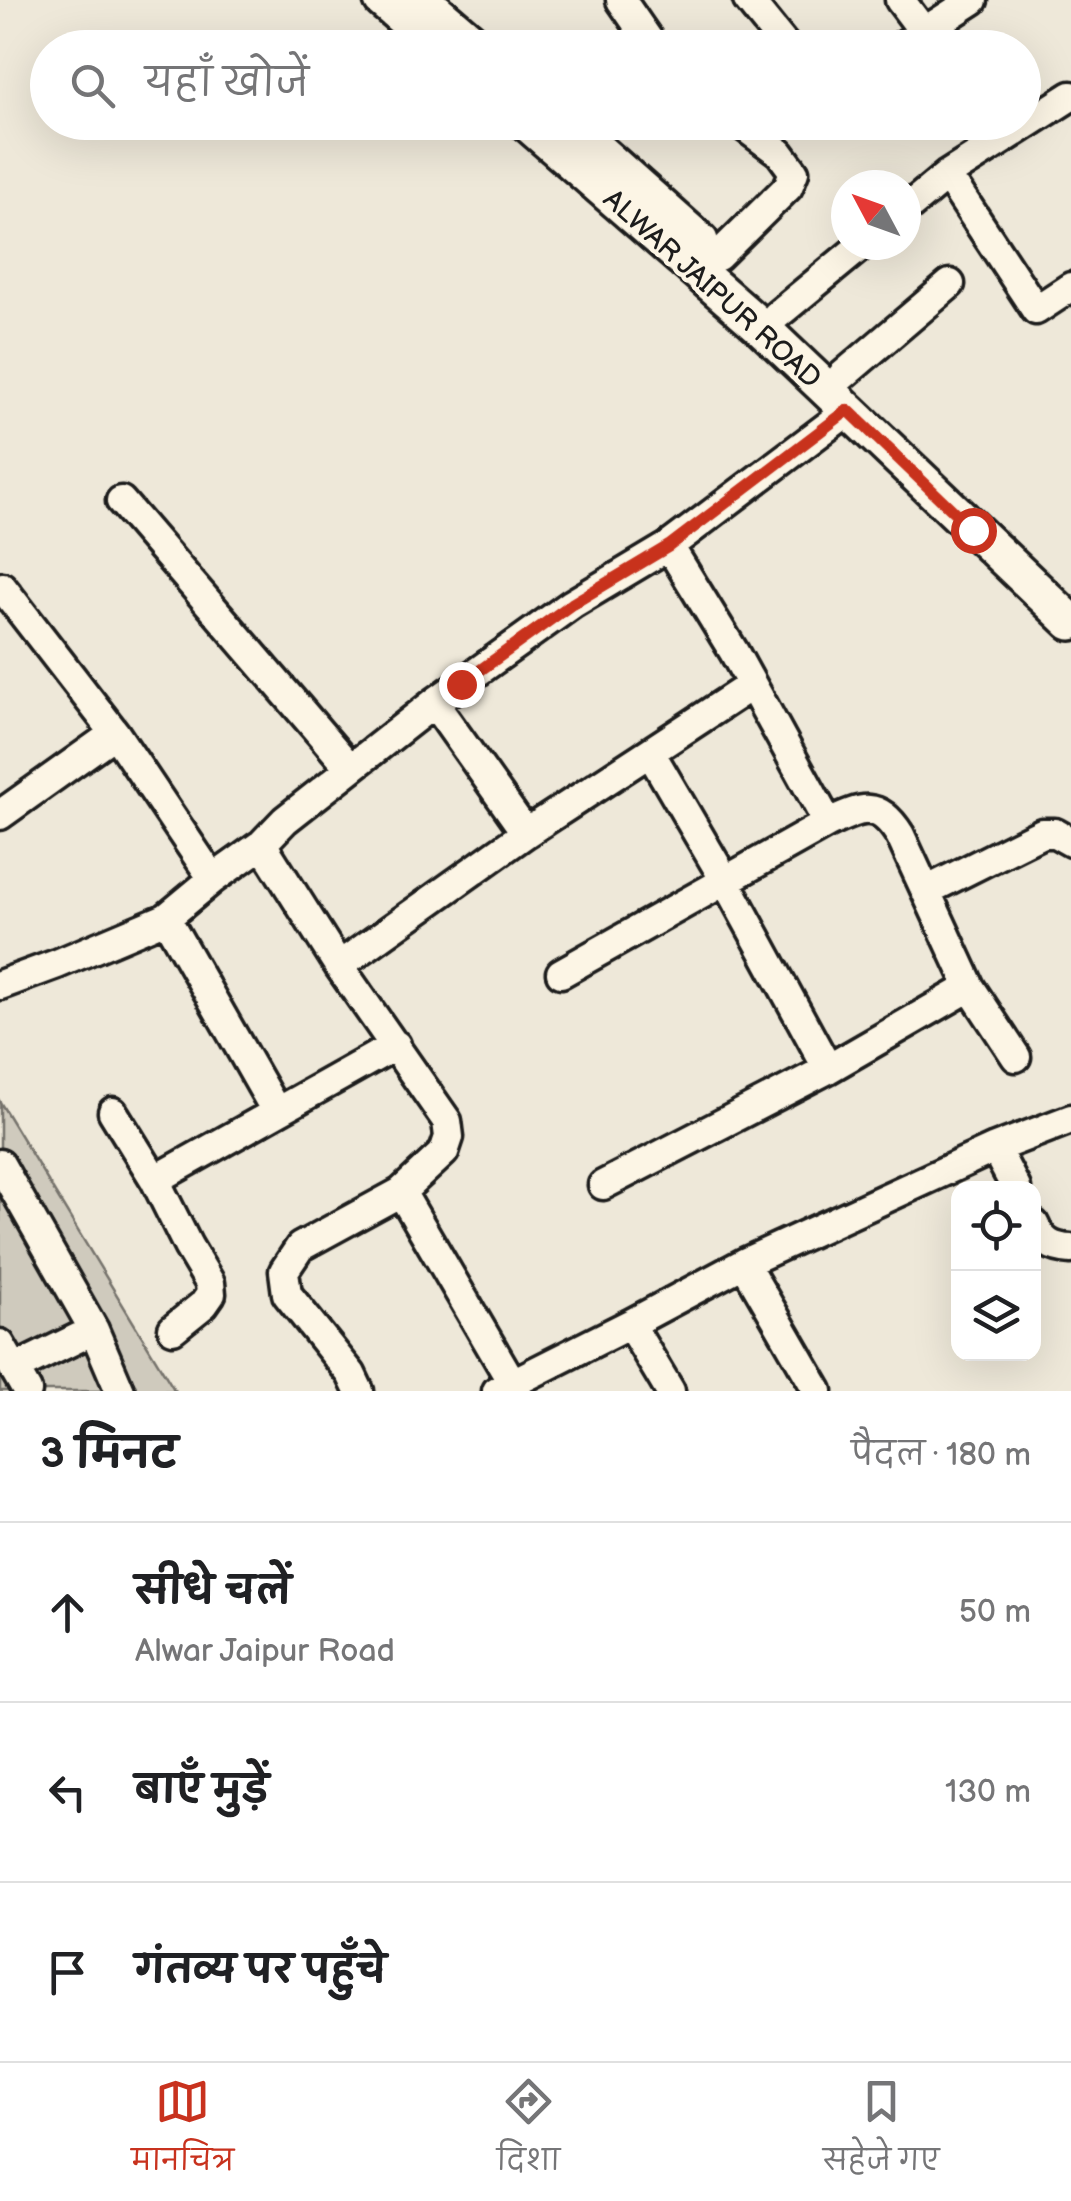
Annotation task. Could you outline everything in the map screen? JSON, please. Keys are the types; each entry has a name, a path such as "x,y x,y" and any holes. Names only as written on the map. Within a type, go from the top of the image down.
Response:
{"main road":[{"path":"382,0 417,30"},
{"path":"437,3 462,30"},
{"name":"ALWAR JAIPUR ROAD","path":"547,140 1071,588"},
{"name":"ALWAR JAIPUR ROAD","path":"586,140 718,256 777,315 845,393 1071,622"}],"street":[{"path":"621,0 642,30"},
{"path":"748,0 772,30"},
{"path":"900,0 922,30"},
{"path":"927,30 973,0"},
{"path":"1041,115 1071,96"},
{"path":"718,256 788,187 794,172 780,153 762,140"},
{"path":"921,197 1002,140"},
{"path":"947,175 1036,310 1071,286"},
{"path":"777,315 844,260"},
{"path":"0,985 166,918 434,703 572,604 669,546 845,393 950,284"},
{"path":"121,501 350,768"},
{"path":"669,546 828,823"},
{"path":"2,587 114,733 213,879"},
{"path":"339,966 526,833 752,686"},
{"path":"434,703 526,833"},
{"path":"0,815 114,733"},
{"path":"650,752 828,1069"},
{"path":"561,974 828,823 856,810 872,808 884,814 900,835 970,987 1016,1057"},
{"path":"926,891 1042,833 1055,833 1071,842"},
{"path":"262,844 339,966 447,1121 449,1137 444,1152 401,1192 300,1247 284,1271 287,1294 351,1374 359,1391"},
{"path":"166,918 276,1111"},
{"path":"603,1184 828,1069 970,987"},
{"path":"155,1180 396,1045"},
{"path":"113,1112 210,1283 211,1294 204,1304 173,1329"},
{"path":"401,1192 509,1388 744,1263 996,1148 1071,1119"},
{"path":"996,1148 1012,1181"},
{"path":"0,1164 94,1330 120,1391"},
{"path":"1041,1237 1052,1248 1071,1250"},
{"path":"744,1263 818,1391"},
{"path":"630,1324 670,1391"},
{"path":"0,1344 20,1380 94,1330"}],"shaded area":[{"path":"0,1102 175,1391 0,1391"}],"route":[{"path":"461,684 572,604 669,546 848,410 973,530"}]}
